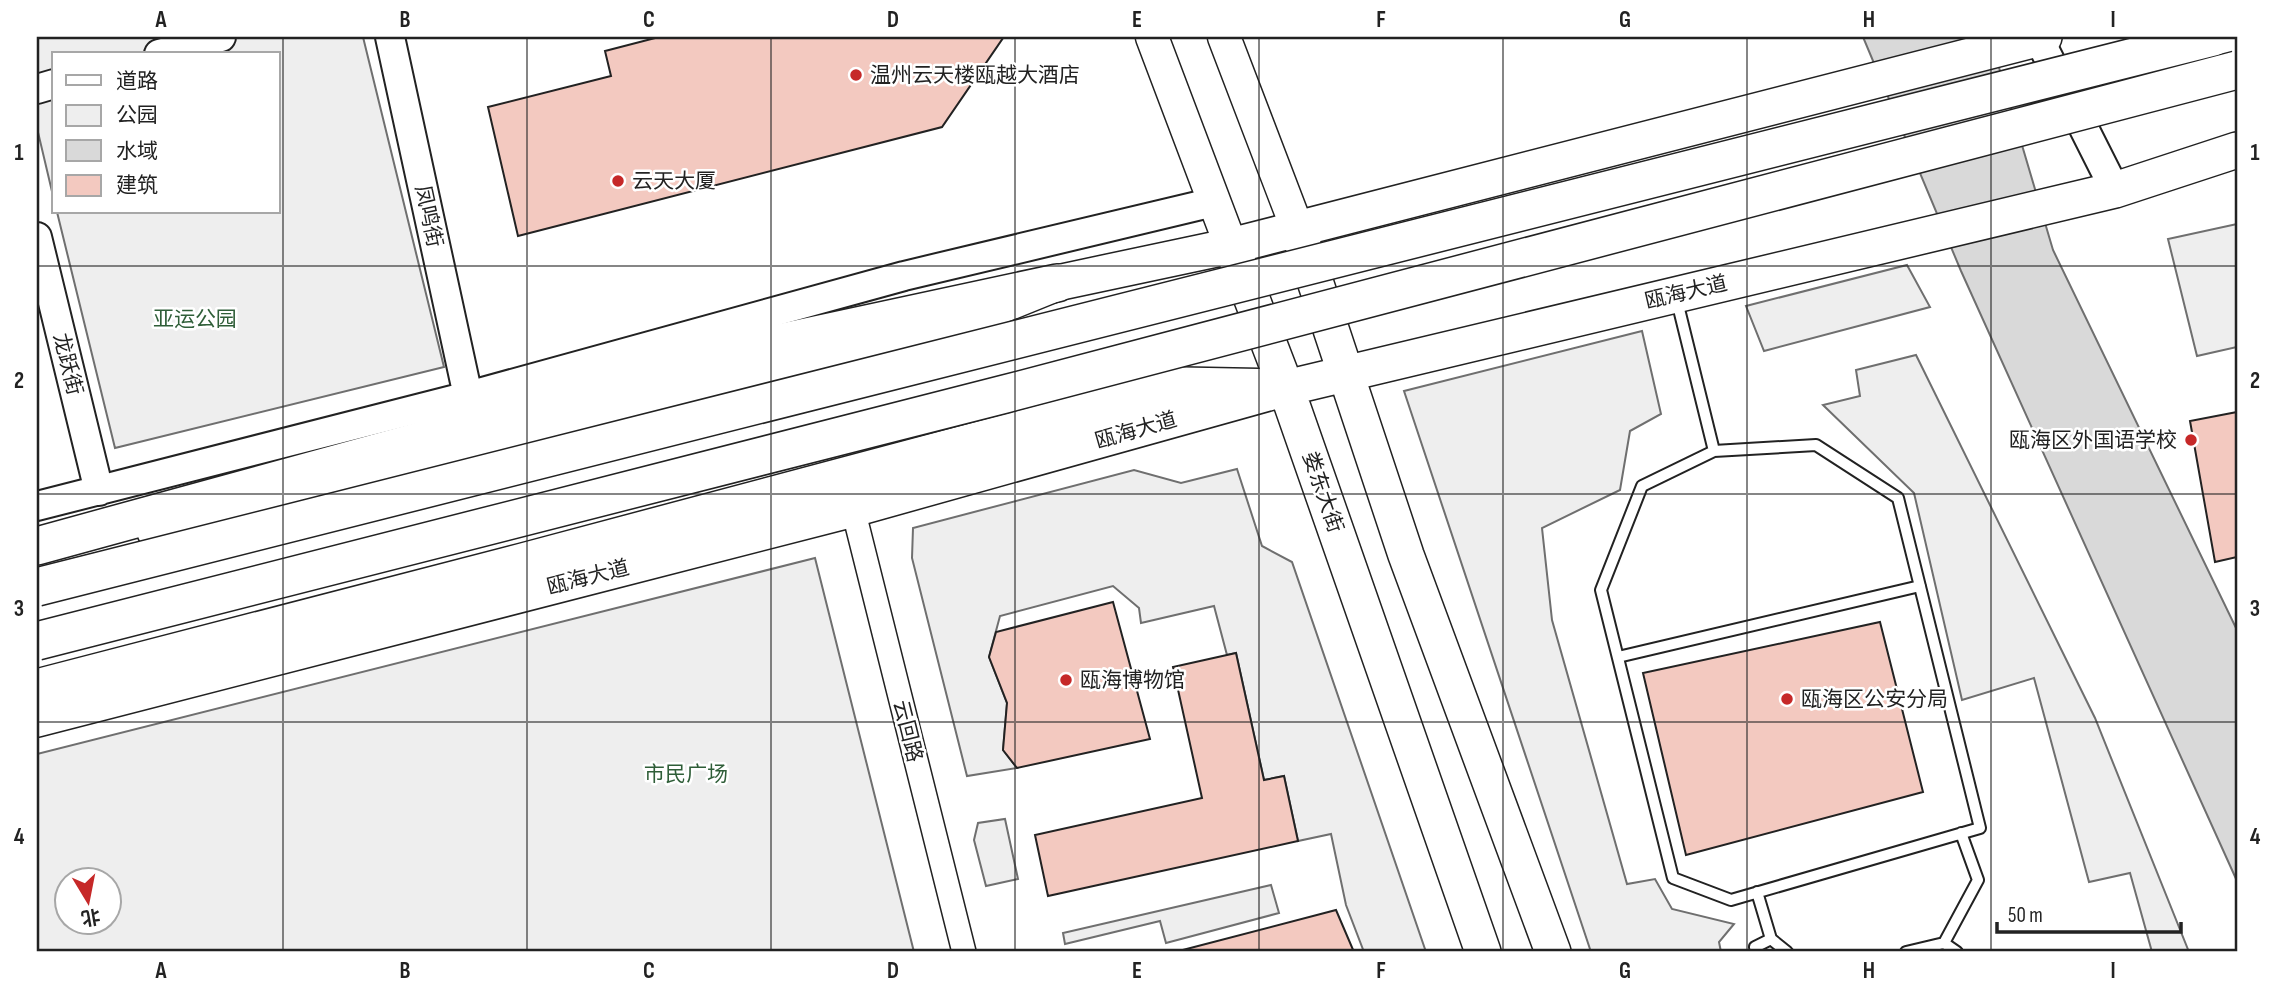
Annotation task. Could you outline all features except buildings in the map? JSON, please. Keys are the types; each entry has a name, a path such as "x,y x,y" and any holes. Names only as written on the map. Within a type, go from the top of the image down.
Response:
{"highway":[{"path":"37,587 2213,37"},
{"path":"37,641 991,397 2237,70"},
{"path":"37,546 769,345 1057,283"},
{"path":"37,688 523,562 1182,386 1286,388"}],"main road":[{"name":"娄东大街","path":"1152,37 1286,388 1483,952"},
{"path":"1224,37 1297,228 1406,555 1553,952"},
{"path":"37,562 938,331 1057,283 1231,246 2040,37"},
{"name":"瓯海大道","path":"37,719 853,509 1286,388 2115,190 2237,150"}],"street":[{"path":"166,52 220,37"},
{"name":"凤鸣街","path":"390,37 468,396"},
{"path":"2040,37 2115,190"},
{"path":"37,506 468,396 904,276 1214,202"},
{"name":"龙跃街","path":"37,237 99,491"},
{"name":"云回路","path":"853,509 964,952"}],"lane":[{"path":"1675,295 1714,451"},
{"path":"1816,445 1898,498 1920,586 1980,828 1731,900 1673,878 1601,590 1642,486 1714,451 1816,445"},
{"path":"1618,657 1920,586"},
{"path":"1944,943 1978,880 1961,833"},
{"path":"1757,892 1770,939 1787,952"},
{"path":"1756,952 1755,947 1770,939"},
{"path":"1906,952 1944,943 1957,952"}],"green space":[{"name":"亚运公园","path":"37,37 363,37 444,367 115,448 57,214 280,214 280,52 52,52 52,192 37,128"},
{"path":"2237,224 2237,347 2197,356 2168,239"},
{"path":"1907,265 1930,307 1764,351 1746,306"},
{"path":"1642,331 1661,414 1630,431 1620,490 1542,528 1552,620 1627,884 1655,879 1672,909 1734,924 1719,942 1721,952 1591,952 1404,391"},
{"path":"1916,355 2095,718 2189,952 2152,952 2130,873 2089,882 2034,678 1962,700 1914,493 1823,405 1860,396 1856,370"},
{"path":"1237,469 1262,546 1292,562 1426,952 1364,952 1346,905 1331,834 1298,841 1284,776 1264,780 1236,653 1227,655 1214,606 1141,623 1139,608 1113,586 1000,616 989,657 1007,703 1003,750 1017,768 967,776 912,558 913,528 1134,470 1181,483"},
{"name":"市民广场","path":"815,558 914,952 37,952 37,754"},
{"path":"1005,819 1018,879 986,886 974,840 978,823"},
{"path":"1271,885 1279,913 1166,943 1160,921 1065,944 1063,933"}],"water":[{"path":"1863,37 1990,37 2053,250 2237,630 2237,881 1961,271"}],"place":[{"name":"温州云天楼瓯越大酒店","path":"856,75"},
{"name":"云天大厦","path":"618,181"},
{"name":"瓯海区外国语学校","path":"2191,440"},
{"name":"瓯海博物馆","path":"1066,680"},
{"name":"瓯海区公安分局","path":"1787,699"}]}
